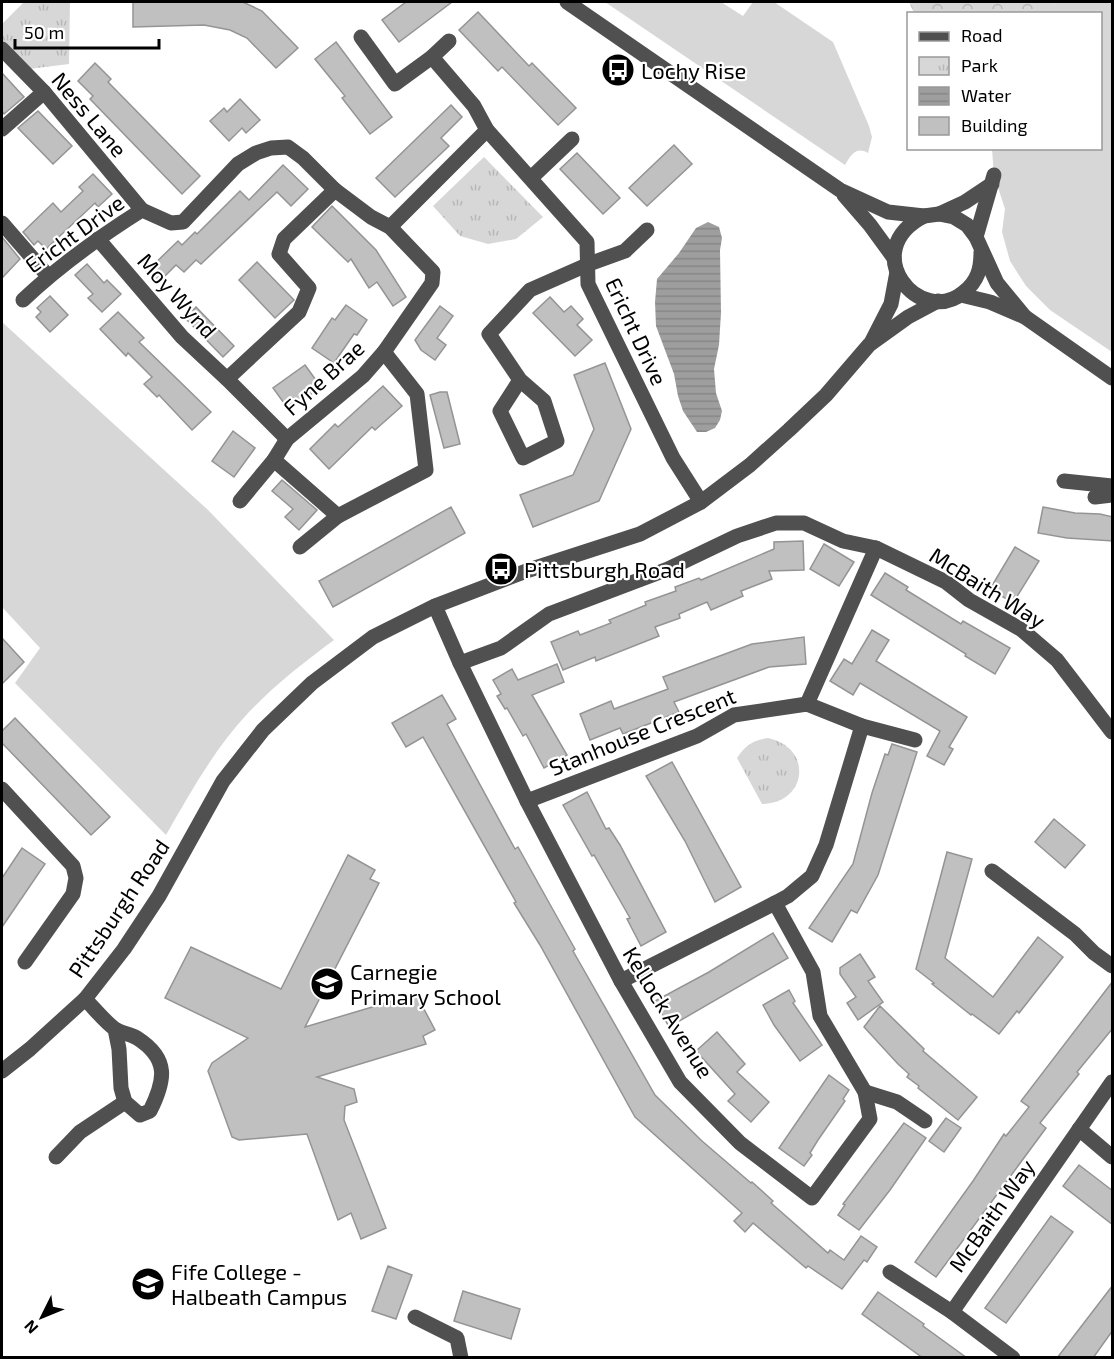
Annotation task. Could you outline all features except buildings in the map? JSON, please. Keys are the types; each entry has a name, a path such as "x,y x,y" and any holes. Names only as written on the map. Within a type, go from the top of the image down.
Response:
{"street":[{"path":"567,2 840,190 888,212 954,217 967,225 979,244 997,283 1024,317"},
{"path":"361,37 396,84 449,41"},
{"name":"Ness Lane","path":"2,49 44,92 142,210"},
{"name":"Ericht Drive","path":"432,57 474,106 487,130 587,242 588,284 673,458 701,502"},
{"path":"2,129 44,92"},
{"path":"390,227 487,130"},
{"path":"531,178 572,139"},
{"name":"Ericht Drive","path":"23,300 48,276 142,210 171,222 183,222 238,164 256,153 272,148 288,147 303,158 335,190 371,217 390,227"},
{"path":"993,180 979,244 981,264 978,276 970,287 961,295 938,301 908,317 869,345 891,304 896,245 902,232 912,222 965,202 993,180"},
{"path":"227,379 299,312 309,288 279,254 284,239 335,190"},
{"path":"840,190 870,225 895,265 903,284 913,293 925,299 938,301"},
{"path":"2,223 48,276"},
{"name":"Fyne Brae","path":"240,501 274,460 287,439 363,376 384,352 432,284 433,272 390,227"},
{"path":"520,380 500,411 523,458 557,441 544,401 520,380 489,334 530,290 625,250 647,230"},
{"name":"Moy Wynd","path":"98,239 182,337 287,439"},
{"path":"961,295 990,302 1024,317 1113,378"},
{"name":"Pittsburgh Road","path":"2,1071 85,999 159,896 223,781 263,730 312,683 373,637 435,606 529,570 640,534 701,502 750,465 789,430 826,394 869,345"},
{"path":"300,547 338,516 426,470 417,394 384,352"},
{"path":"274,460 338,516"},
{"path":"1064,481 1113,486"},
{"path":"1095,497 1113,495"},
{"name":"McBaith Way","path":"460,663 501,648 549,614 668,569 737,536 776,523 804,523 843,541 876,548 946,582 969,600 1022,630 1057,660 1113,732"},
{"path":"876,548 807,704 862,726 915,741"},
{"name":"Kellock Avenue","path":"435,606 527,801 621,981 680,1082 740,1143 812,1198 870,1119 865,1092 820,1016 813,972 775,903"},
{"name":"Stanhouse Crescent","path":"527,801 697,736 734,715 807,704"},
{"path":"621,981 788,896 812,876 826,845 862,726"},
{"path":"2,789 73,866 76,878 73,894 25,962"},
{"path":"992,871 1113,966"},
{"path":"85,999 115,1029 138,1039 157,1057 163,1077 159,1093 150,1111 140,1115 124,1102 115,1029"},
{"name":"McBaith Way","path":"952,1312 1113,1082"},
{"path":"865,1092 897,1102 925,1121"},
{"path":"56,1157 80,1132 124,1102"},
{"path":"1079,1130 1113,1157"},
{"path":"890,1272 952,1312 1013,1358"},
{"path":"415,1317 457,1338 460,1358"}],"green space":[{"path":"24,2 70,2 69,64 29,69 2,42 2,24"},
{"path":"605,2 721,2 743,16 753,2 774,2 833,42 869,126 872,137 868,153 857,151 845,165"},
{"path":"909,2 1056,2 1046,12 914,12"},
{"path":"1056,2 1110,2 1112,4 1112,352 1050,310 1026,286 1010,261 1002,232 1005,209 994,175 992,150 1102,150 1102,12 1045,12"},
{"path":"484,157 543,217 516,239 488,244 460,236 433,206"},
{"path":"2,322 208,510 334,640 279,683 249,712 225,740 204,771 166,835 15,683 40,648 2,607"},
{"path":"768,738 783,743 793,752 798,763 799,774 796,785 789,795 777,801 762,804 737,758 750,744"}],"water":[{"path":"708,222 719,227 722,238 720,250 721,313 719,345 714,369 716,393 722,411 715,428 706,432 697,432 683,411 678,396 674,374 656,326 655,302 657,279 696,228"}],"place":[{"name":"Lochy Rise","path":"618,70"},
{"name":"Pittsburgh Road","path":"501,569"},
{"name":"Carnegie Primary School","path":"327,984"},
{"name":"Fife College - Halbeath Campus","path":"148,1284"}]}
